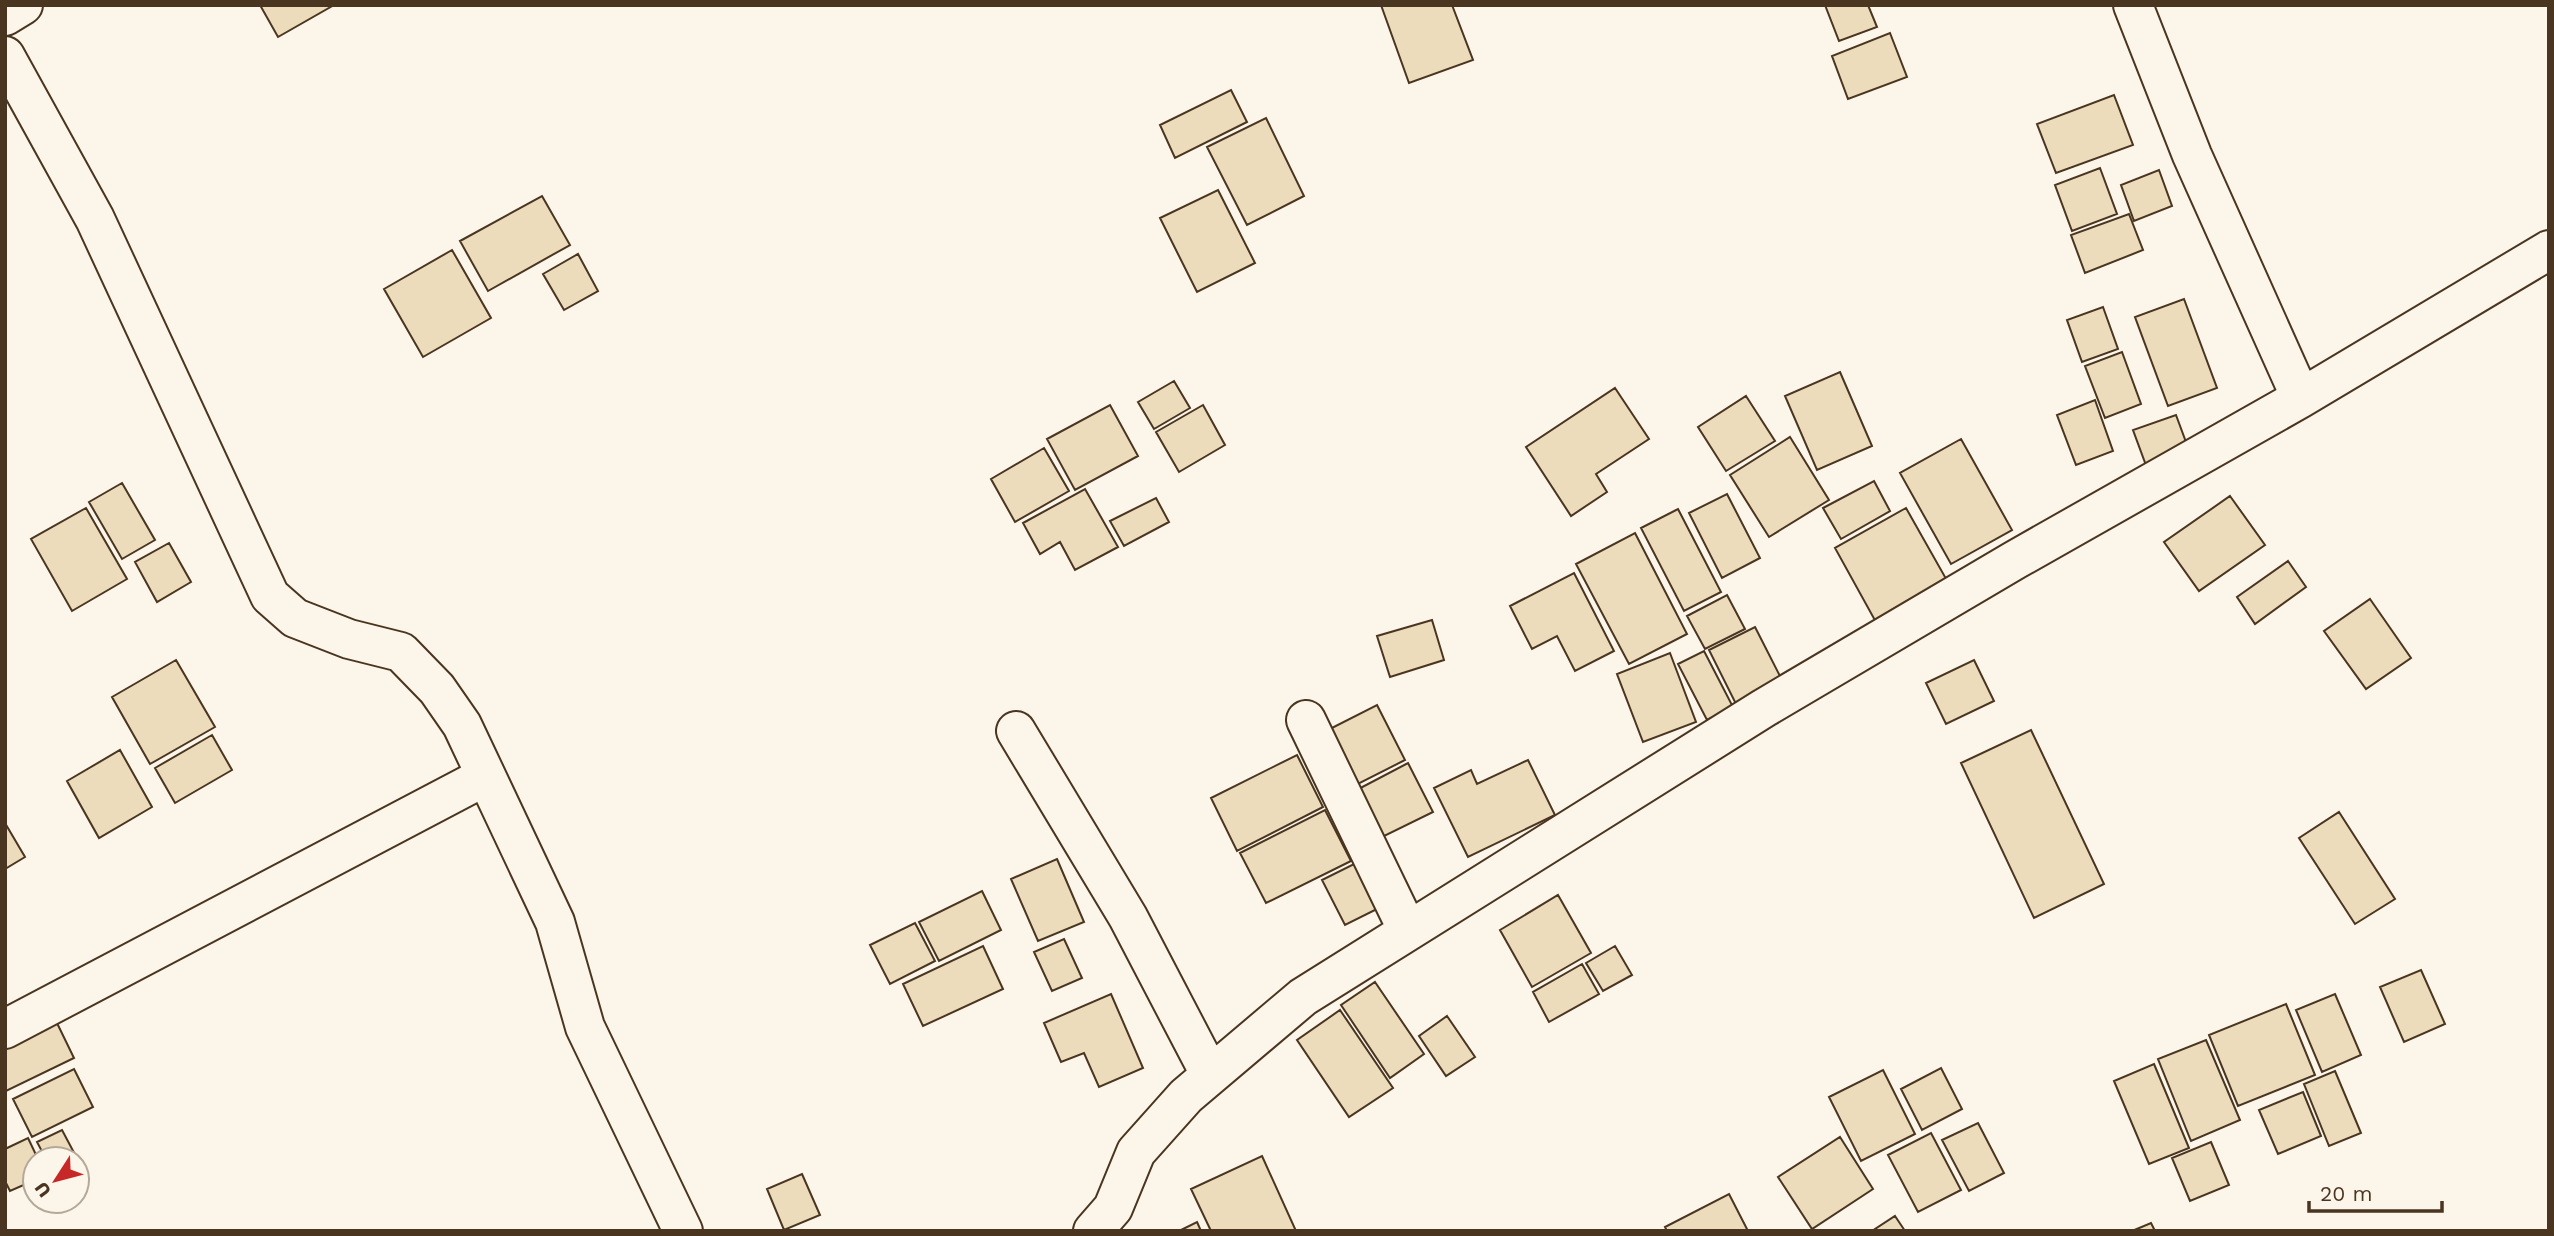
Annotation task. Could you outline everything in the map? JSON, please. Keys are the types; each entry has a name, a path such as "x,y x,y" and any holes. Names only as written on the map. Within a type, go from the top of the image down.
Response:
{"street":[{"path":"5,16 23,5"},
{"path":"2133,5 2192,155 2301,398"},
{"path":"5,56 96,219 271,596 295,618 349,639 401,652 437,689 462,725 555,922 586,1027 683,1231"},
{"path":"1093,1231 1113,1208 1136,1152 1186,1096 1303,997 1764,708 2015,560 2301,398 2549,250"},
{"path":"1306,720 1408,930"},
{"path":"1016,731 1128,917 1210,1074"},
{"path":"5,1030 486,776"}],"building":[{"path":"260,5 334,5 278,37"},
{"path":"1381,5 1452,5 1473,60 1409,83"},
{"path":"1825,5 1868,5 1877,27 1839,41"},
{"path":"1890,33 1907,77 1848,99 1832,56"},
{"path":"1231,90 1247,122 1175,158 1160,125"},
{"path":"2114,95 2133,145 2056,173 2037,124"},
{"path":"1266,118 1304,196 1247,225 1207,147"},
{"path":"2100,168 2117,214 2072,231 2055,185"},
{"path":"2159,170 2172,206 2134,221 2121,185"},
{"path":"1218,190 1255,263 1197,292 1160,218"},
{"path":"542,196 570,245 488,291 460,241"},
{"path":"2129,214 2143,250 2085,273 2071,235"},
{"path":"452,250 491,318 423,357 384,289"},
{"path":"578,254 598,291 564,310 543,274"},
{"path":"2184,299 2217,388 2168,406 2135,317"},
{"path":"2103,307 2118,349 2082,362 2067,320"},
{"path":"2122,352 2141,404 2105,418 2085,366"},
{"path":"1840,372 1872,446 1817,470 1785,396"},
{"path":"1174,381 1190,408 1154,429 1138,402"},
{"path":"1615,388 1649,439 1596,474 1607,492 1571,516 1526,447"},
{"path":"1746,396 1775,441 1726,471 1698,427"},
{"path":"2095,400 2113,451 2076,465 2057,415"},
{"path":"1110,405 1138,456 1075,490 1047,439"},
{"path":"1203,405 1225,445 1179,472 1156,432"},
{"path":"2176,415 2190,453 2147,468 2133,430"},
{"path":"1790,437 1829,500 1769,537 1730,475"},
{"path":"1961,439 2012,530 1951,564 1900,473"},
{"path":"1044,448 1069,491 1015,522 991,479"},
{"path":"1874,481 1890,511 1841,539 1823,508"},
{"path":"122,483 155,540 122,559 89,502"},
{"path":"1085,489 1118,547 1075,570 1060,542 1040,554 1023,523"},
{"path":"1727,494 1760,558 1722,578 1689,513"},
{"path":"2230,496 2265,545 2199,591 2164,542"},
{"path":"1156,498 1169,522 1124,546 1110,521"},
{"path":"86,508 127,579 72,611 31,539"},
{"path":"1906,508 1949,584 1877,624 1835,548"},
{"path":"1678,509 1721,592 1684,611 1641,528"},
{"path":"1635,533 1687,634 1629,664 1576,564"},
{"path":"169,543 191,582 157,602 135,562"},
{"path":"2288,561 2306,587 2255,624 2237,597"},
{"path":"1574,573 1614,651 1575,671 1557,636 1532,649 1510,606"},
{"path":"1727,595 1745,629 1705,649 1687,616"},
{"path":"2370,599 2411,658 2366,689 2324,631"},
{"path":"1432,620 1444,660 1390,677 1377,636"},
{"path":"1755,627 1783,682 1737,706 1709,650"},
{"path":"1704,651 1733,707 1707,720 1678,664"},
{"path":"1670,653 1696,722 1643,742 1617,674"},
{"path":"176,660 215,727 150,764 112,697"},
{"path":"1974,660 1994,701 1946,724 1926,683"},
{"path":"1377,705 1405,760 1346,790 1318,735"},
{"path":"2031,730 2104,884 2034,918 1961,763"},
{"path":"212,735 232,770 175,803 155,768"},
{"path":"120,750 152,807 99,838 67,781"},
{"path":"1297,755 1323,807 1237,851 1211,798"},
{"path":"1528,760 1555,815 1468,857 1434,788 1471,770 1477,784"},
{"path":"1408,763 1433,812 1374,841 1349,794"},
{"path":"1325,810 1351,861 1266,903 1240,853"},
{"path":"2339,812 2395,899 2355,924 2299,838"},
{"path":"5,823 25,857 5,869"},
{"path":"1057,859 1084,922 1038,941 1011,879"},
{"path":"1362,860 1385,905 1345,925 1322,880"},
{"path":"982,891 1001,930 939,961 919,922"},
{"path":"1558,895 1591,953 1532,987 1500,930"},
{"path":"915,923 935,961 890,984 870,945"},
{"path":"1064,939 1082,978 1052,991 1034,952"},
{"path":"983,946 1003,989 923,1026 903,984"},
{"path":"1615,946 1632,975 1603,991 1586,963"},
{"path":"1582,964 1599,994 1549,1022 1533,992"},
{"path":"2421,970 2445,1024 2404,1042 2380,987"},
{"path":"1375,982 1424,1054 1390,1078 1341,1005"},
{"path":"1111,994 1143,1068 1099,1087 1084,1053 1061,1062 1044,1023"},
{"path":"2335,994 2361,1055 2322,1072 2296,1010"},
{"path":"2286,1004 2315,1075 2238,1106 2209,1035"},
{"path":"1340,1010 1393,1088 1349,1117 1297,1040"},
{"path":"1447,1016 1475,1057 1446,1076 1419,1036"},
{"path":"56,1021 74,1058 6,1091 5,1046"},
{"path":"2206,1040 2240,1120 2191,1141 2158,1059"},
{"path":"2154,1064 2189,1148 2149,1164 2114,1081"},
{"path":"1941,1068 1962,1109 1922,1130 1901,1089"},
{"path":"74,1069 93,1107 32,1137 13,1099"},
{"path":"1883,1070 1915,1134 1861,1161 1829,1097"},
{"path":"2335,1071 2361,1133 2329,1146 2304,1084"},
{"path":"2303,1092 2321,1136 2278,1154 2259,1110"},
{"path":"1978,1123 2004,1173 1969,1191 1942,1140"},
{"path":"62,1130 70,1145 39,1145 37,1142"},
{"path":"1931,1133 1961,1190 1918,1212 1888,1155"},
{"path":"1840,1137 1873,1189 1812,1229 1778,1177"},
{"path":"28,1138 31,1145 21,1145 21,1186 10,1191 5,1181 5,1149"},
{"path":"2211,1142 2229,1185 2190,1201 2172,1158"},
{"path":"1262,1156 1296,1231 1211,1231 1191,1189"},
{"path":"802,1174 820,1215 784,1230 767,1189"},
{"path":"1729,1194 1748,1231 1667,1231 1665,1227"},
{"path":"1895,1216 1905,1231 1872,1231"},
{"path":"1197,1222 1201,1231 1179,1231"},
{"path":"2151,1223 2155,1231 2132,1231"}]}
